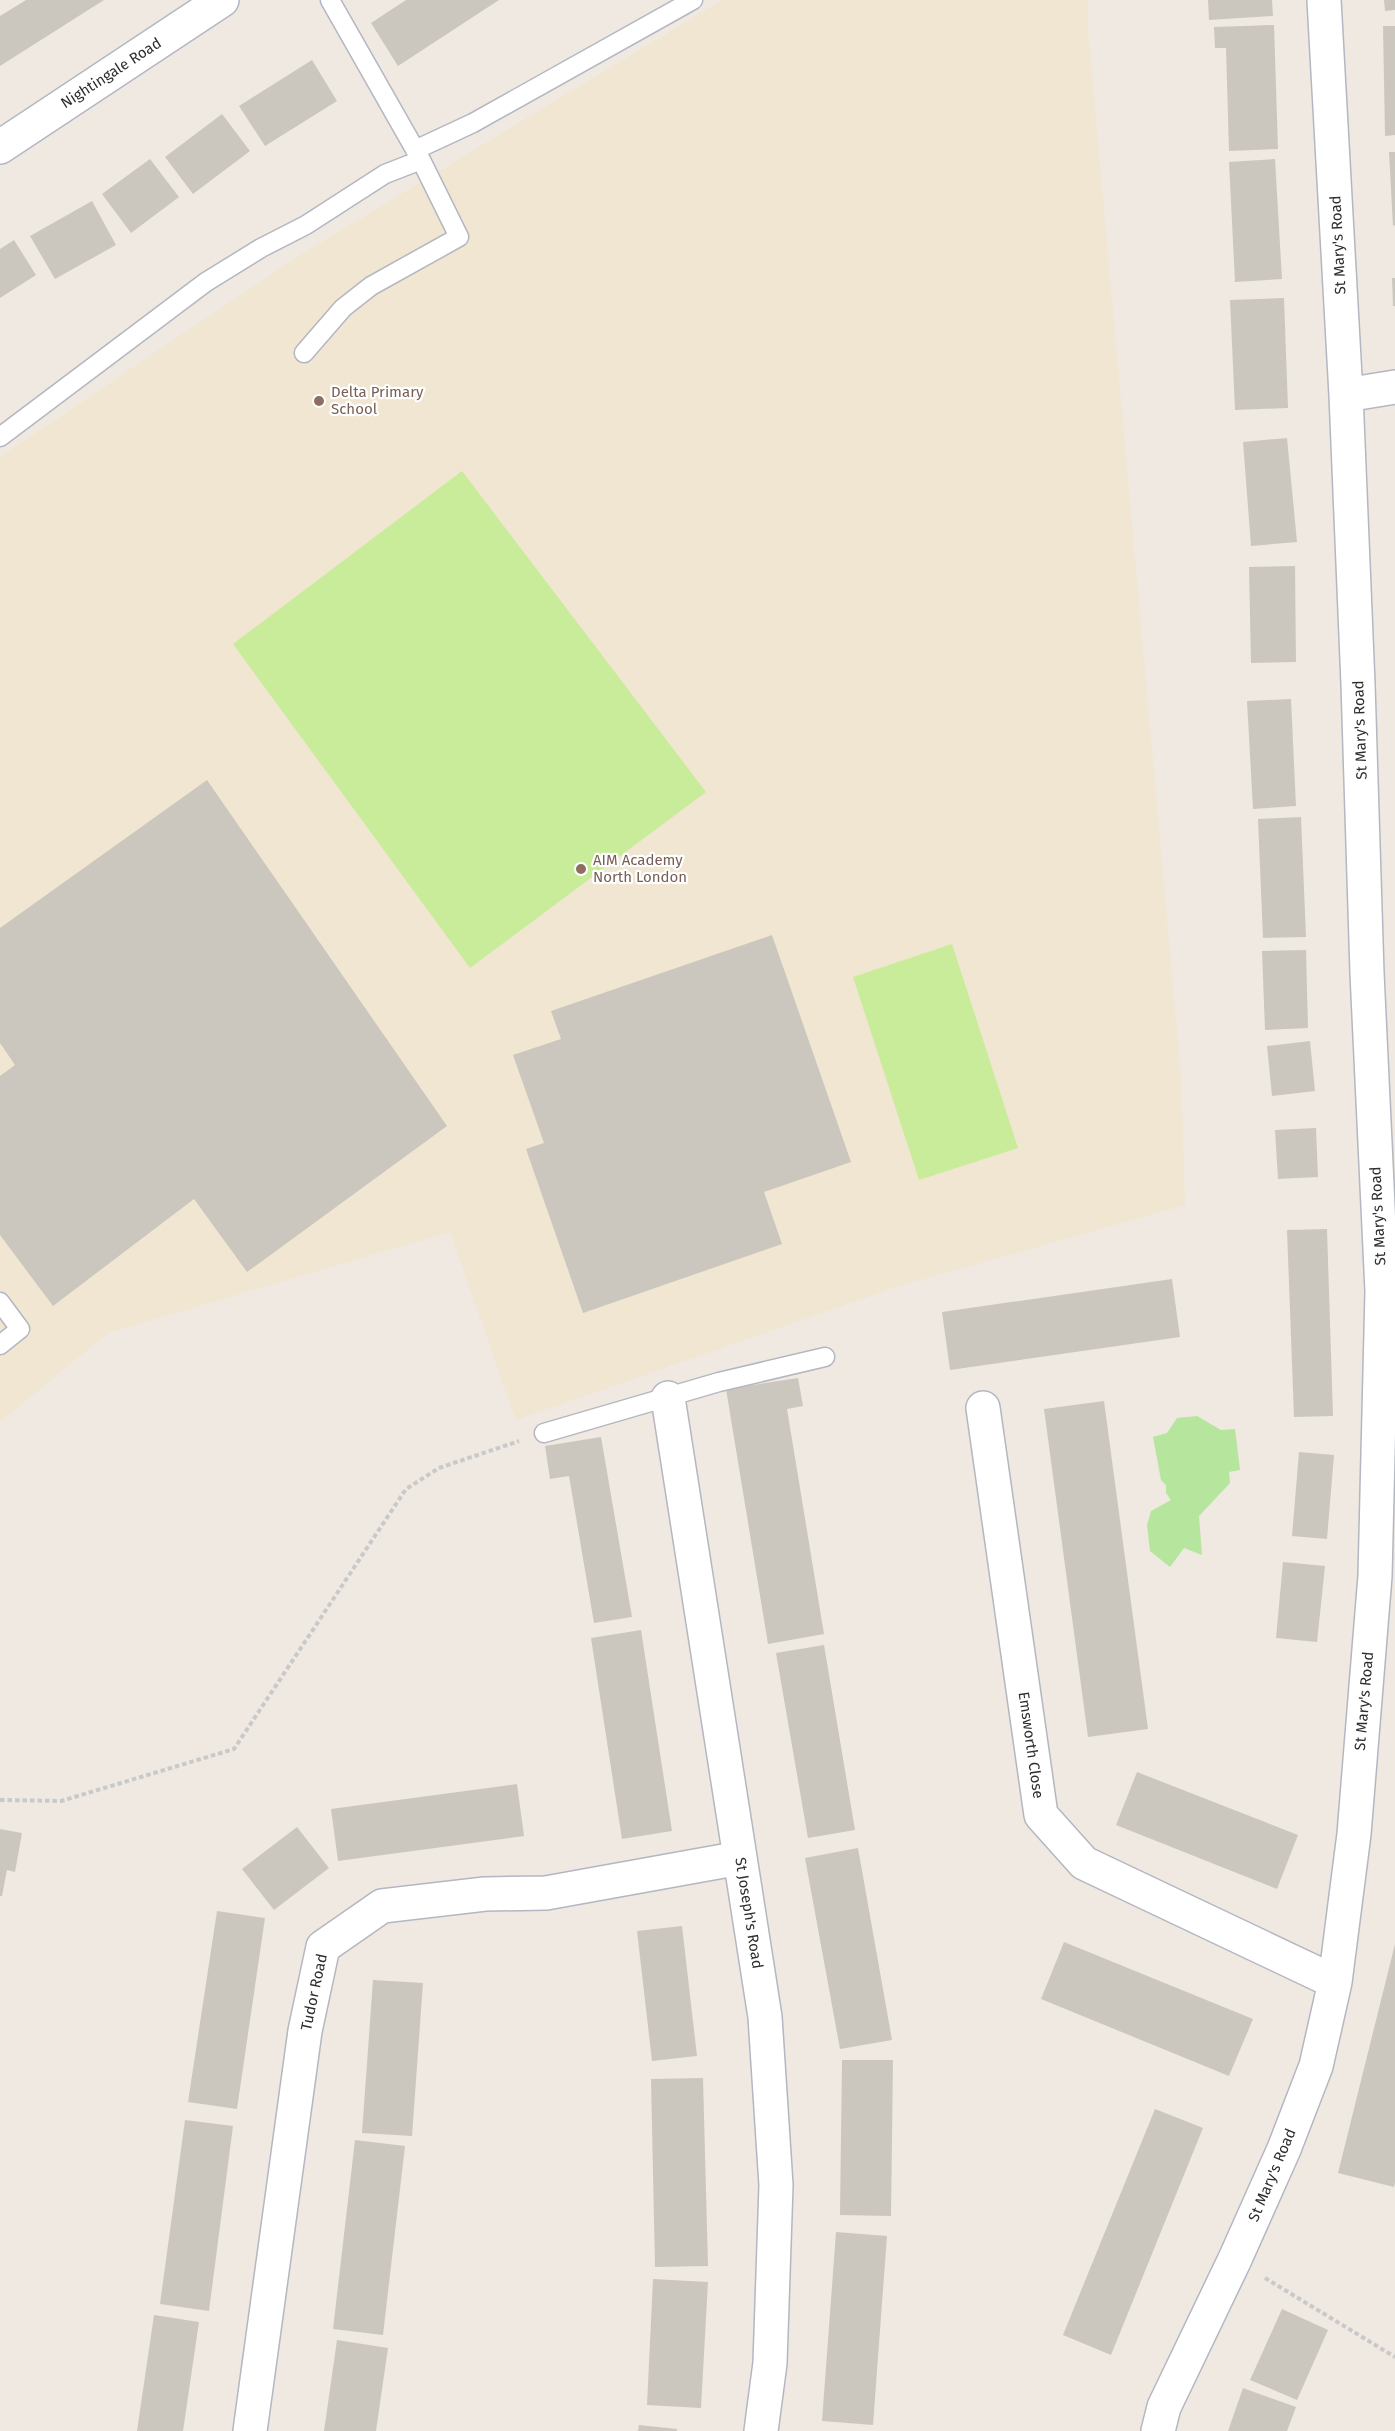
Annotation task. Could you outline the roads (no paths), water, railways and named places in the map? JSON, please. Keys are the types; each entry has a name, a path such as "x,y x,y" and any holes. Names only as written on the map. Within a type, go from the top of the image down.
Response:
{"street":[{"name":"Nightingale Road","path":"0,147 222,0"},
{"name":"St Mary's Road","path":"1158,2431 1164,2407 1235,2259 1284,2149 1316,2066 1335,1982 1354,1834 1375,1576 1382,1291 1367,973 1359,695 1346,394 1324,0"},
{"path":"1346,394 1395,387"},
{"name":"St Joseph's Road","path":"668,1398 765,2017 776,2185 770,2363 761,2431"},
{"name":"Emsworth Close","path":"983,1407 1041,1815 1084,1863 1335,1982"},
{"name":"Tudor Road","path":"250,2431 305,2031 323,1947 382,1906 485,1894 546,1893 740,1858"}],"lane":[{"path":"304,353 343,308 371,286 459,237 418,155 330,0"},
{"path":"0,437 206,282 261,248 306,225 385,174 473,123 693,0"},
{"path":"0,1302 20,1329 0,1345"},
{"path":"544,1433 719,1382 825,1357"}],"place":[{"name":"Delta Primary School","path":"319,401"},
{"name":"AIM Academy North London","path":"581,869"}]}
